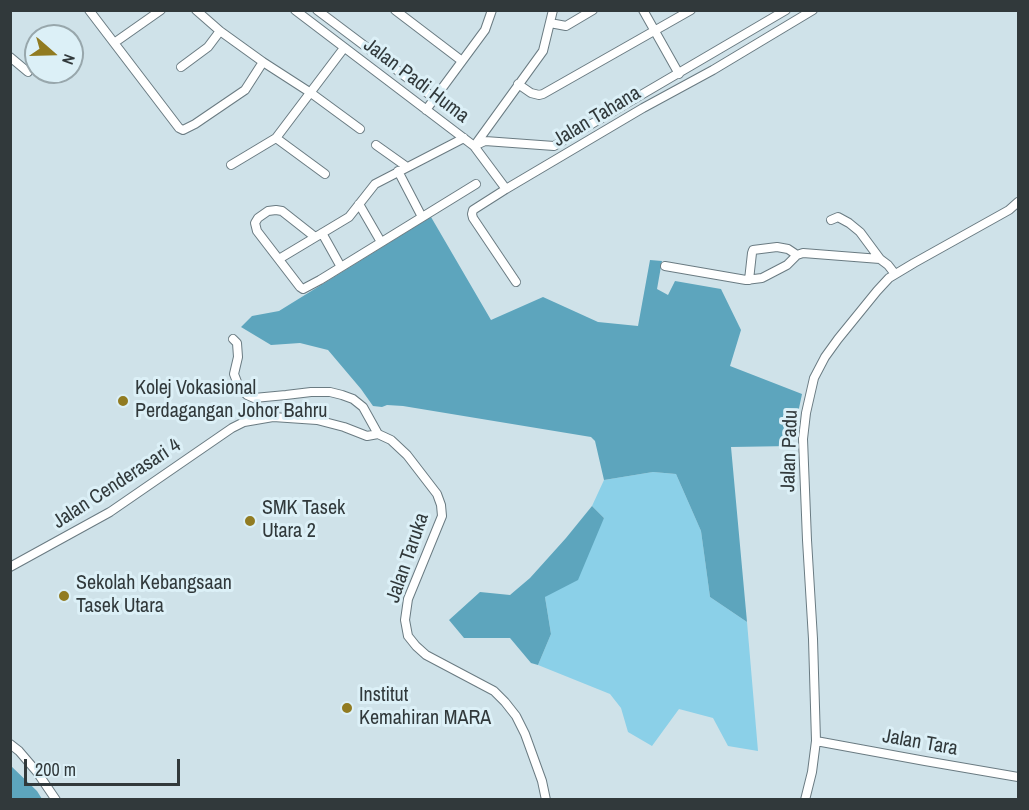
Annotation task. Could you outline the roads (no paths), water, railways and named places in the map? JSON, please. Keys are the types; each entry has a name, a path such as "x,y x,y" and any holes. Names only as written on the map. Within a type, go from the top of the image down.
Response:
{"street":[{"path":"89,10 179,128 183,130 245,90 263,62"},
{"path":"114,43 161,10"},
{"path":"196,10 220,31 360,129"},
{"name":"Jalan Padi Huma","path":"317,10 434,98"},
{"path":"395,10 462,61"},
{"path":"474,146 543,51 553,10"},
{"path":"550,22 566,26 593,10"},
{"path":"643,10 679,74"},
{"path":"518,84 531,93 543,94 691,10"},
{"path":"474,146 484,141 554,146 786,10"},
{"name":"Jalan Tahana","path":"516,282 473,218 473,210 813,10"},
{"name":"Jalan Padi Huma","path":"298,11 474,146 506,189"},
{"path":"426,110 485,30 491,11"},
{"path":"181,67 208,47 220,31"},
{"path":"231,165 276,138 344,48"},
{"path":"359,60 368,48"},
{"path":"10,57 24,69"},
{"path":"276,138 325,174"},
{"path":"279,259 349,217 375,184 464,138"},
{"path":"376,145 408,167"},
{"path":"398,171 422,217"},
{"path":"341,267 318,235 282,212 276,210 268,212 258,218 255,223 257,231 302,289 320,280 476,184"},
{"name":"Jalan Padu","path":"805,800 816,741 803,439 814,378 819,366 838,339 877,291 895,274 1009,210 1018,202"},
{"path":"359,204 381,242"},
{"path":"831,220 838,218 860,232 880,259 895,274"},
{"path":"749,280 753,250 777,247 788,249 797,255"},
{"path":"665,266 749,280 762,278 777,271 803,253 880,259"},
{"path":"232,339 237,343 234,374 239,387 247,395 254,398 330,392 342,395 353,399 363,407 378,434"},
{"name":"Jalan Cenderasari 4","path":"10,567 110,512 244,422 273,417 317,420 367,436 378,434"},
{"name":"Jalan Taruka","path":"378,434 391,440 407,455 437,494 441,505 442,516 408,598 405,620 408,636 426,655 494,691 505,702 516,716 525,734 542,781 546,800"},
{"name":"Jalan Tara","path":"816,741 925,761 1018,773"},
{"path":"10,744 37,772 56,800"}],"place":[{"name":"Kolej Vokasional Perdagangan Johor Bahru","path":"123,401"},
{"name":"SMK Tasek Utara 2","path":"250,521"},
{"name":"Sekolah Kebangsaan Tasek Utara","path":"64,596"},
{"name":"Institut Kemahiran MARA","path":"347,708"}]}
